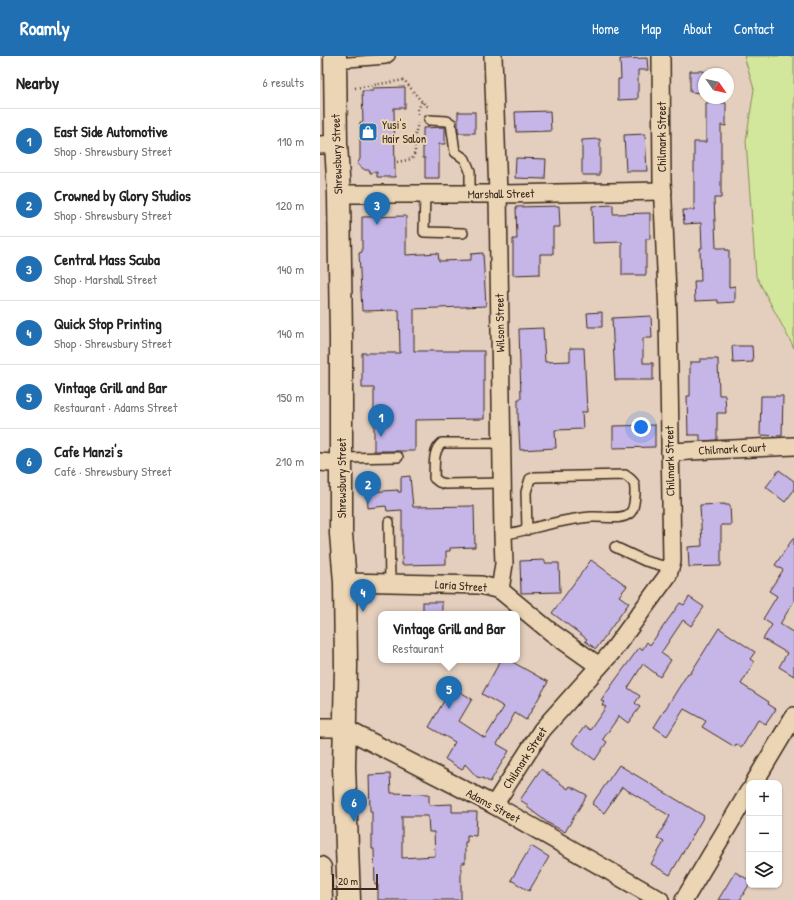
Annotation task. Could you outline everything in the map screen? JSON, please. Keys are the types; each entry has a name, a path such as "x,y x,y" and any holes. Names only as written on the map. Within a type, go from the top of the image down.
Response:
{"main road":[{"name":"Shrewsbury Street","path":"336,59 328,145 339,194 342,461 341,534 345,582 346,666 344,767 350,900"},
{"path":"320,868 321,900"}],"street":[{"name":"Wilson Street","path":"493,56 498,194 503,483 504,564 500,590"},
{"name":"Chilmark Street","path":"494,805 542,730 611,653 668,575 672,561 668,315 662,191 661,56"},
{"name":"Marshall Street","path":"339,194 498,194 662,191"},
{"name":"Chilmark Court","path":"670,452 794,446"},
{"path":"320,462 342,461"},
{"name":"Laria Street","path":"345,582 482,585 500,590 551,632 599,666"},
{"path":"756,780 794,716"},
{"name":"Adams Street","path":"320,728 344,728 494,805 654,899"},
{"path":"684,900 746,797"}],"lane":[{"path":"336,59 380,60 386,59 390,56"},
{"path":"433,120 447,121 451,124 455,152 465,159 470,171 470,194"},
{"path":"425,194 424,232 463,233"},
{"path":"502,443 442,444 437,447 435,453 434,478 445,484 503,483"},
{"path":"342,461 398,457"},
{"path":"503,535 591,517 621,517 630,513 632,510 635,500 634,484 631,479 625,475 535,477 530,479 526,492 527,530"},
{"path":"389,522 390,583"},
{"path":"614,547 645,561 670,568"}],"path":[{"path":"355,88 404,80 422,102 430,108 433,120"},
{"path":"418,115 418,109 422,102"},
{"path":"397,162 412,159 415,152 415,135 418,122"}],"green space":[{"path":"744,56 794,56 794,348 756,276 746,141 754,89"}],"building":[{"path":"647,58 648,70 638,70 638,99 618,100 618,79 621,79 620,59"},
{"path":"690,71 698,71 698,93 690,92"},
{"path":"405,87 405,108 394,108 395,177 377,177 377,172 370,173 370,170 365,170 357,164 360,159 360,122 363,122 362,91 373,91 373,88"},
{"path":"706,104 726,104 726,126 721,125 721,198 714,198 716,248 725,248 725,250 729,250 729,287 735,286 735,302 718,303 718,300 695,301 694,281 701,281 701,223 684,224 683,210 694,210 694,142 706,142"},
{"path":"550,111 551,131 516,132 515,112"},
{"path":"458,112 475,112 475,133 458,133"},
{"path":"445,127 445,144 439,144 439,178 425,178 423,128"},
{"path":"645,134 647,171 626,171 624,135"},
{"path":"600,139 600,175 582,175 582,140"},
{"path":"516,158 546,159 545,179 515,178"},
{"path":"613,205 613,214 650,213 650,239 646,239 646,275 622,275 622,242 593,243 592,206"},
{"path":"559,206 560,227 553,227 553,254 540,254 540,274 513,275 513,239 517,239 516,207"},
{"path":"406,216 406,255 438,253 439,261 471,260 471,254 483,253 486,306 414,309 414,351 484,351 484,419 415,420 415,451 374,451 374,388 362,388 362,353 400,353 399,310 362,311 359,253 362,252 362,217"},
{"path":"602,312 602,327 588,327 587,313"},
{"path":"651,316 652,338 643,338 643,363 653,363 653,380 615,380 612,318"},
{"path":"543,328 545,362 570,361 570,348 584,348 587,412 582,412 583,429 555,430 556,448 520,450 518,416 518,399 521,399 519,329"},
{"path":"732,346 752,346 753,362 733,363"},
{"path":"700,359 718,359 719,395 725,395 726,413 717,413 717,440 700,441 700,435 688,435 687,396 690,396 690,362 700,362"},
{"path":"761,396 783,396 782,436 760,435"},
{"path":"655,425 655,447 613,448 613,426"},
{"path":"779,470 794,481 794,490 785,502 766,487"},
{"path":"410,476 413,507 474,506 475,547 450,548 450,551 446,551 446,564 402,565 402,510 387,511 386,506 368,508 367,492 398,490 398,492 401,492 401,477"},
{"path":"700,505 730,505 731,525 721,525 721,566 689,567 688,547 702,546"},
{"path":"794,537 794,601 780,624 794,633 794,676 779,667 787,653 763,639 772,625 763,619 777,596 769,591 783,570 775,565"},
{"path":"545,560 545,563 559,563 560,592 521,593 520,561"},
{"path":"591,560 627,586 619,596 629,603 596,649 585,641 587,639 552,613"},
{"path":"689,597 704,607 691,626 683,620 661,653 671,660 660,677 643,664 628,688 640,696 635,703 640,707 628,723 619,716 603,739 607,742 595,760 572,743 585,726 590,730 606,707 602,705 604,702 601,701 639,648 642,650 647,642 650,645 680,603 684,605"},
{"path":"423,602 442,602 442,611 423,611"},
{"path":"719,628 755,652 750,659 754,662 741,684 769,702 768,704 776,709 766,724 758,720 742,747 736,744 735,747 702,727 706,721 684,709 667,736 654,727 688,673 690,674"},
{"path":"499,663 514,663 548,682 526,720 515,713 497,744 509,751 490,782 477,777 465,764 462,770 445,759 455,742 429,727 452,687 472,699 459,721 485,738 504,707 482,694"},
{"path":"619,765 704,816 670,875 651,864 664,842 657,838 670,816 622,787 604,813 592,804"},
{"path":"541,769 568,789 570,786 587,795 565,832 548,823 527,807 528,805 520,800"},
{"path":"390,774 391,793 429,794 429,805 452,804 452,812 477,812 476,836 467,835 467,842 465,842 465,863 461,863 461,900 378,900 378,885 375,885 374,849 372,849 372,811 370,811 369,775","holes":["402,816 428,816 429,832 434,832 435,856 402,858"]},
{"path":"531,846 549,857 529,891 511,880"},
{"path":"735,872 746,878 747,888 740,900 718,900"}],"place":[{"name":"Yusi's Hair Salon","path":"368,132"},
{"name":"Central Mass Scuba","path":"377,225"},
{"name":"East Side Automotive","path":"381,437"},
{"name":"Crowned by Glory Studios","path":"368,504"},
{"name":"Quick Stop Printing","path":"363,612"},
{"name":"Vintage Grill and Bar","path":"449,709"},
{"name":"Cafe Manzi's","path":"354,822"}]}
